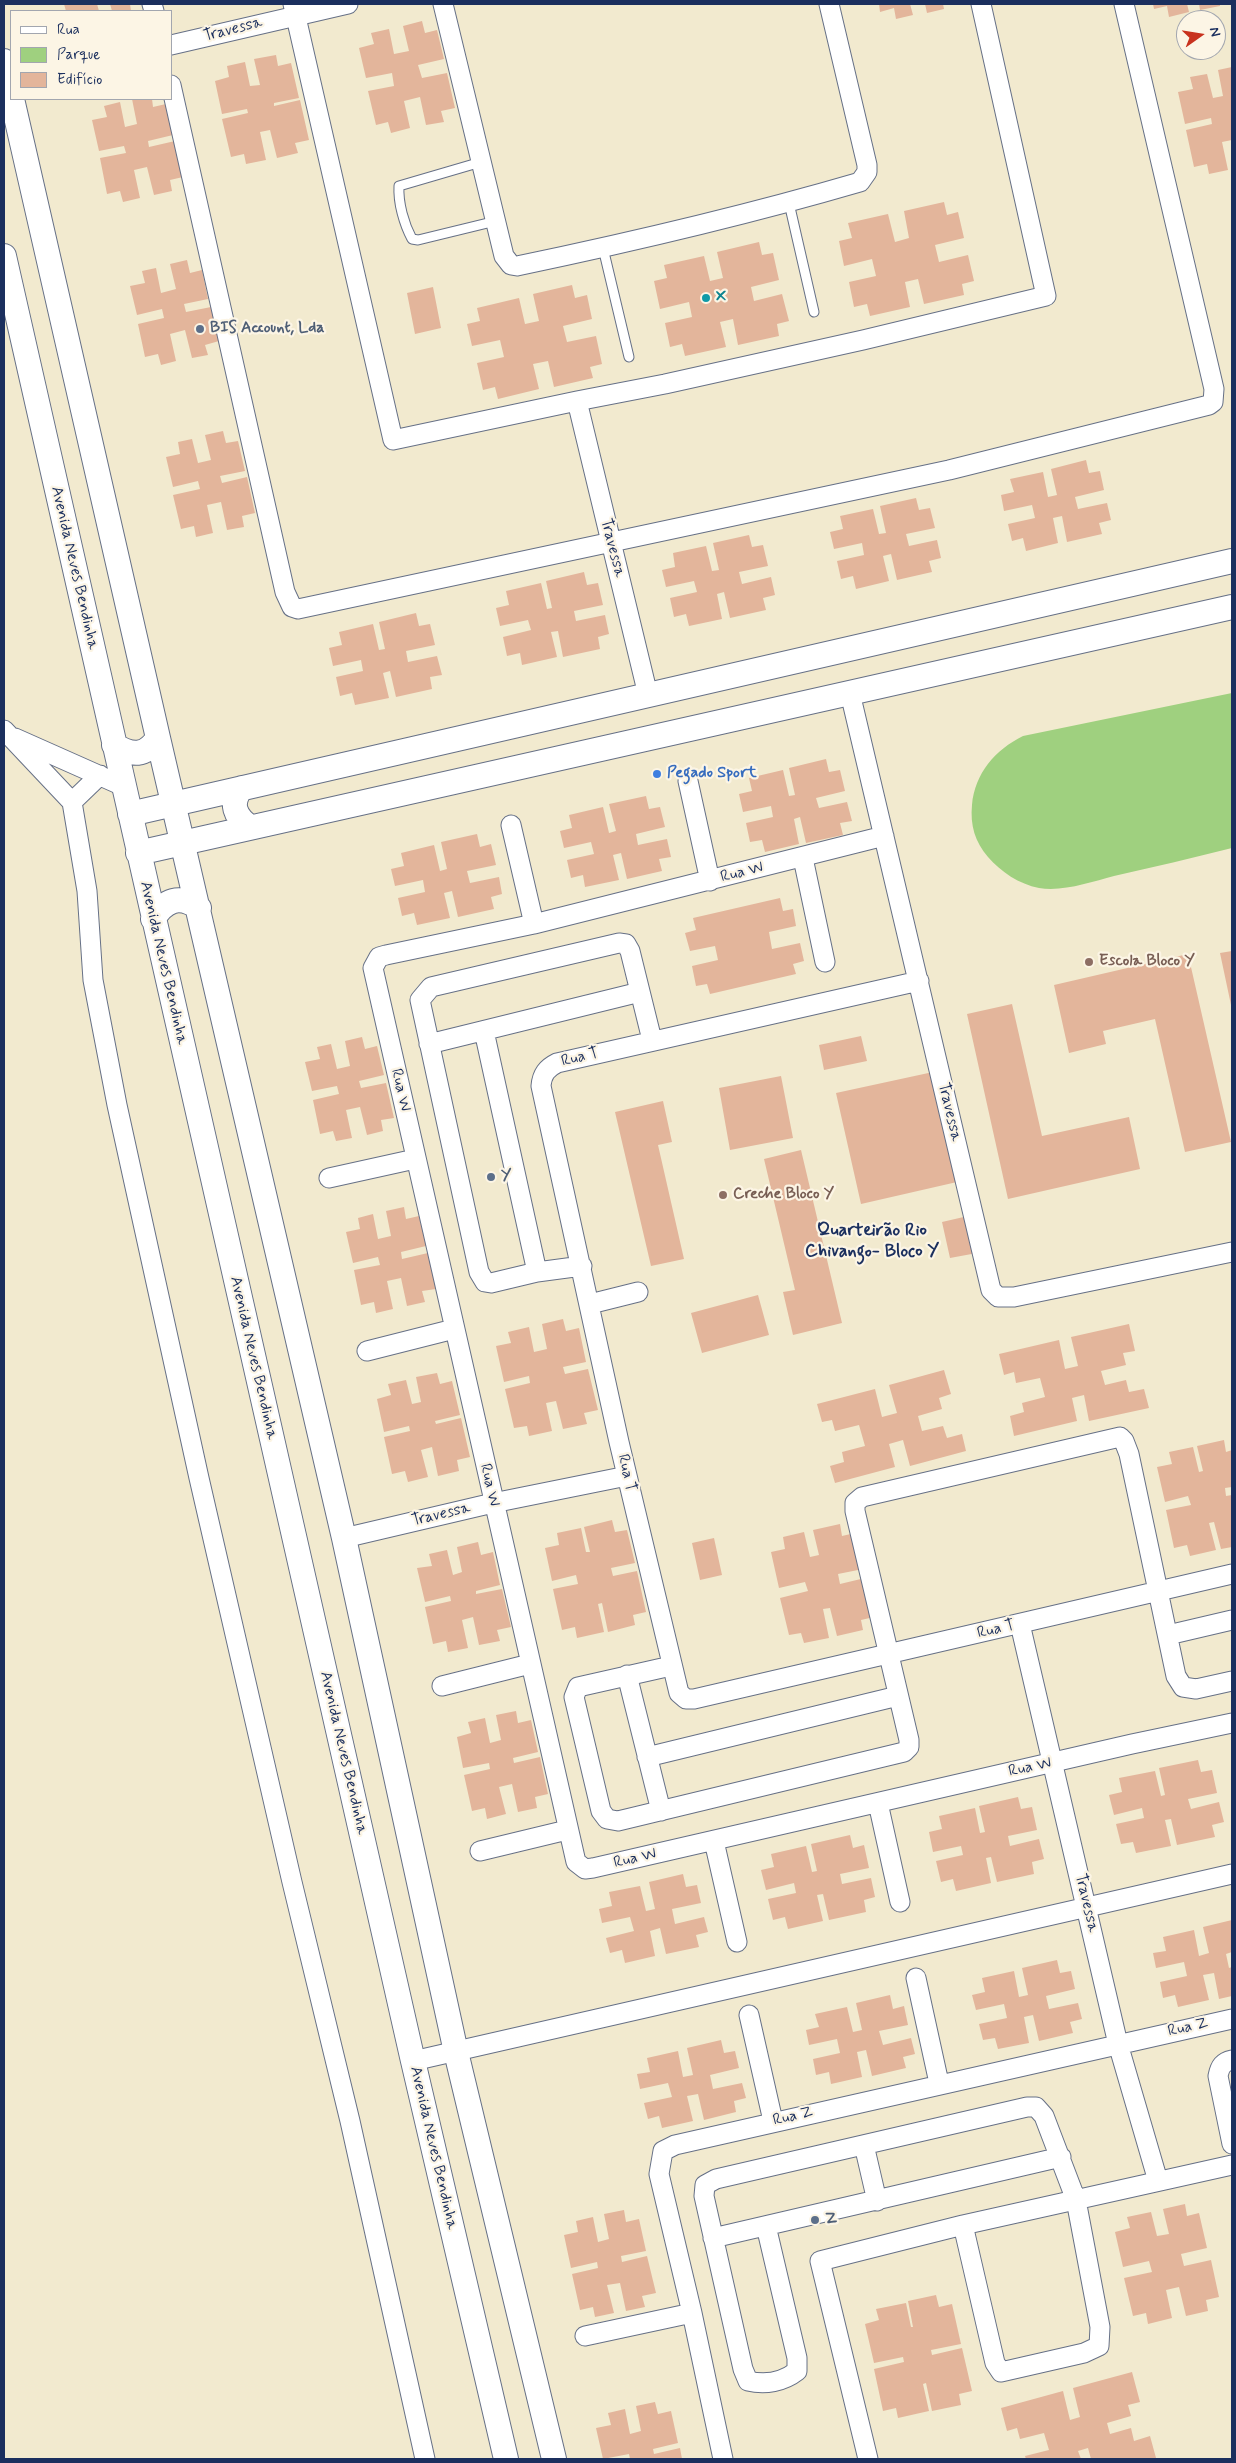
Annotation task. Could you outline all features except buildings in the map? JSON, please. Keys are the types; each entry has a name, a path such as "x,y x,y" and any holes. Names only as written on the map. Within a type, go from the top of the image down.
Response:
{"street":[{"name":"Travessa","path":"172,44 294,9 348,4"},
{"path":"443,4 504,256 511,265 603,248 789,203 860,182 867,172 829,4"},
{"path":"294,9 393,440 844,345 1046,296 981,4"},
{"path":"172,89 288,601 292,607 298,609 949,470 1203,407 1213,402 1214,389 1124,4"},
{"path":"13,100 158,738 344,1538 456,2052 554,2459"},
{"name":"Avenida Neves Bendinha","path":"4,256 413,2061 506,2459"},
{"name":"Travessa","path":"577,400 648,695"},
{"path":"130,814 1232,561"},
{"path":"138,853 1232,607"},
{"name":"Travessa","path":"850,692 919,980 987,1280 991,1290 998,1297 1014,1297 1232,1252"},
{"path":"5,732 123,786"},
{"path":"5,732 72,802 87,891 93,980 119,1115 201,1487 292,1882 350,2122 425,2459"},
{"path":"114,744 125,752 140,754 148,750 158,738"},
{"path":"72,802 100,776"},
{"path":"688,781 710,881"},
{"path":"242,788 235,798 235,810 240,820 250,828"},
{"path":"511,825 534,924"},
{"name":"Rua W","path":"884,836 803,858 534,924 386,955 380,957 375,963 373,974 567,1830 576,1862 585,1870 714,1842 1054,1762 1231,1728"},
{"path":"803,858 825,962"},
{"path":"153,919 167,904 178,900 189,901 199,908"},
{"path":"582,1266 537,1272 491,1283 485,1282 479,1272 420,1000 431,986 618,943 626,944 630,951 652,1040"},
{"name":"Rua T","path":"919,980 557,1063 545,1072 542,1078 541,1086 627,1476 679,1694 686,1700 694,1700 1232,1574"},
{"path":"429,1044 640,992"},
{"path":"484,1031 537,1272"},
{"path":"329,1178 415,1159"},
{"path":"590,1304 638,1292"},
{"path":"368,1351 454,1329"},
{"path":"671,1666 627,1674 578,1687 575,1691 574,1697 601,1811 607,1819 618,1821 904,1752 909,1747 909,1740 888,1655 855,1503 862,1497 1120,1437 1124,1441 1129,1454 1176,1676 1183,1688 1196,1689 1232,1681"},
{"name":"Travessa","path":"344,1538 493,1503 627,1476"},
{"path":"1168,1635 1232,1620"},
{"name":"Travessa","path":"1020,1624 1054,1762 1118,2044 1158,2181"},
{"path":"442,1686 530,1664"},
{"path":"627,1674 661,1811"},
{"path":"647,1757 898,1696"},
{"path":"878,1803 900,1902"},
{"path":"480,1851 567,1830"},
{"path":"714,1842 738,1942"},
{"path":"413,2061 1232,1874"},
{"path":"916,1978 939,2083"},
{"path":"749,2015 773,2121"},
{"name":"Rua Z","path":"723,2459 692,2313 659,2174 663,2152 675,2144 773,2121 1232,2019"},
{"path":"1232,2060 1220,2067 1218,2076 1230,2118 1232,2144"},
{"path":"766,2226 797,2358 796,2371 788,2378 760,2384 748,2381 743,2369 704,2196 705,2185 716,2179 1027,2107 1036,2107 1044,2116 1076,2200 1100,2327 1099,2346 1084,2353 1001,2372 995,2363 963,2225"},
{"path":"864,2145 877,2201"},
{"path":"713,2238 1061,2157"},
{"path":"868,2459 820,2261 963,2225 1232,2165"},
{"path":"585,2336 692,2313"}],"lane":[{"path":"481,162 399,186 403,212 412,239 418,240 496,221"},
{"path":"789,203 814,312"},
{"path":"603,248 629,357"}],"green space":[{"path":"1232,693 1232,848 1058,889 1039,888 1024,884 1011,877 983,851 974,833 972,805 974,793 977,783 988,764 1013,742 1023,736"}],"place":[{"name":"X","path":"706,298"},
{"name":"BIS Account, Lda","path":"200,329"},
{"name":"Pegado Sport","path":"657,774"},
{"name":"Escola Bloco Y","path":"1089,962"},
{"name":"Y","path":"491,1177"},
{"name":"Creche Bloco Y","path":"723,1195"},
{"name":"Z","path":"815,2220"}],"district":[{"name":"Quarteirão Rio Chivango- Bloco Y","path":"872,1241"}]}
